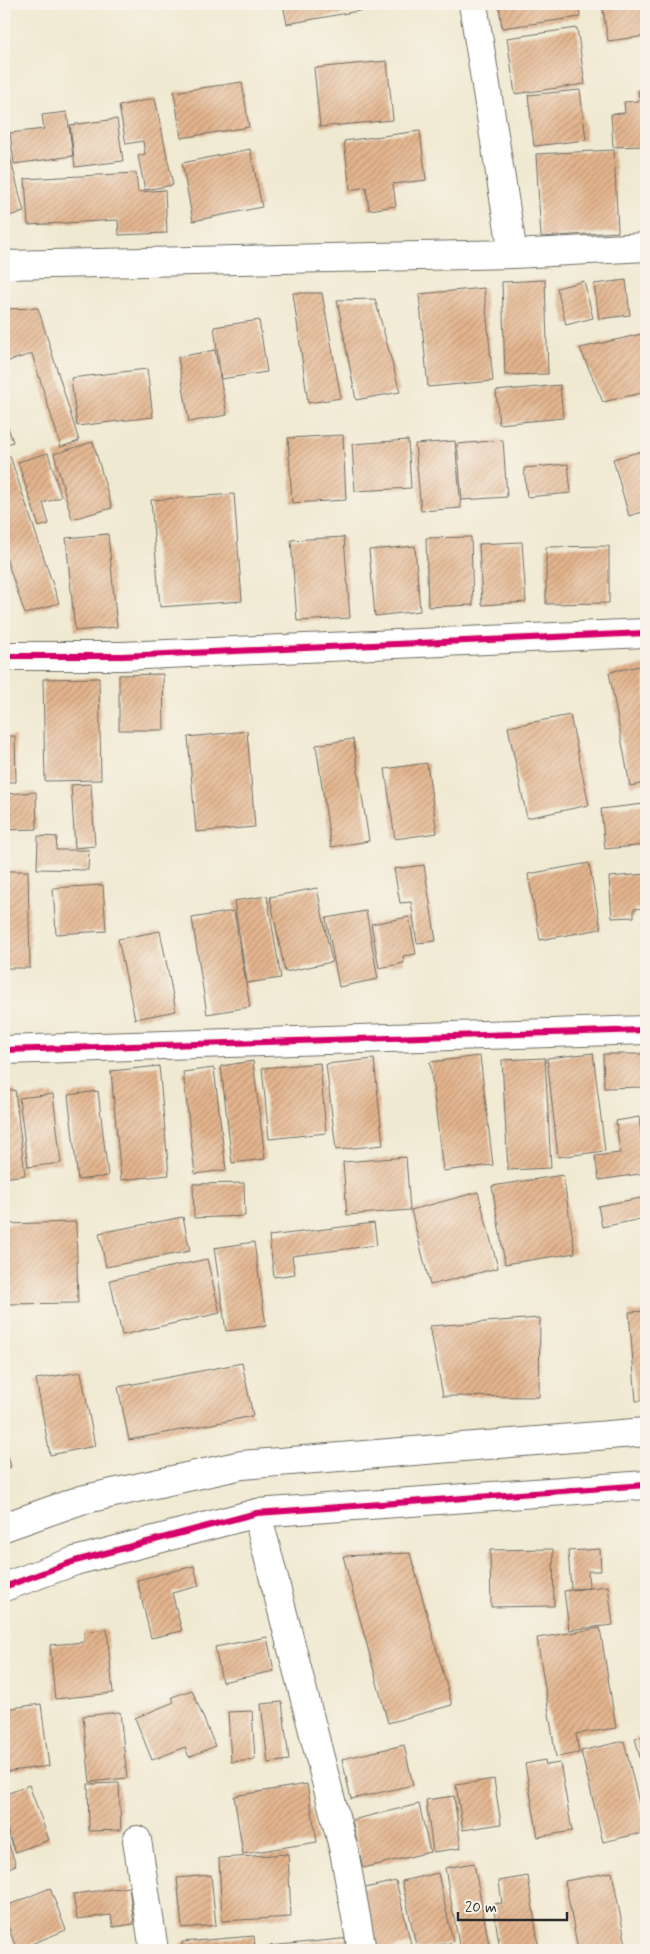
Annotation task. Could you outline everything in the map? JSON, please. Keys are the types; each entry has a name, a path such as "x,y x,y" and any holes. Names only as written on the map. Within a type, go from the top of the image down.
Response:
{"street":[{"path":"472,4 513,254"},
{"path":"4,265 513,254 646,247"},
{"path":"4,656 122,656 646,632"},
{"path":"4,1050 646,1030"},
{"path":"4,1527 80,1500 242,1465 646,1432"},
{"path":"4,1587 75,1561 257,1513 646,1485"},
{"path":"257,1513 344,1851 362,1950"},
{"path":"137,1840 154,1950"}],"building":[{"path":"283,4 379,4 380,7 287,24"},
{"path":"499,4 579,4 580,17 502,28"},
{"path":"602,4 646,4 646,36 608,41"},
{"path":"577,28 585,84 515,94 507,38"},
{"path":"387,61 393,120 320,127 314,68"},
{"path":"242,82 249,127 181,138 174,92"},
{"path":"580,90 586,140 534,146 528,95"},
{"path":"638,90 646,90 646,146 613,147 611,114 625,113 624,102 639,101"},
{"path":"155,98 173,185 145,190 138,156 145,154 143,141 126,144 119,106"},
{"path":"67,112 73,156 14,164 10,133 44,129 42,115"},
{"path":"117,119 123,161 75,167 70,125"},
{"path":"420,131 426,180 393,184 396,206 369,210 366,187 350,190 344,141"},
{"path":"4,133 24,212 4,217"},
{"path":"250,149 262,207 193,221 182,163"},
{"path":"614,150 618,232 541,237 536,154"},
{"path":"136,173 138,192 165,190 167,233 119,235 118,220 28,225 25,179"},
{"path":"545,280 548,374 505,375 502,282"},
{"path":"626,280 630,315 599,319 594,284"},
{"path":"584,281 593,318 566,325 557,288"},
{"path":"484,288 493,381 428,387 419,294"},
{"path":"293,293 322,293 341,398 308,403"},
{"path":"375,299 400,392 356,400 337,300"},
{"path":"38,308 79,441 61,447 32,354 5,362 4,357 4,309"},
{"path":"259,320 267,372 221,379 214,327"},
{"path":"646,333 646,392 603,402 580,348"},
{"path":"215,350 227,415 189,422 178,357"},
{"path":"147,369 153,417 77,426 71,378"},
{"path":"560,385 563,418 499,424 496,391"},
{"path":"4,415 13,442 4,445"},
{"path":"343,435 346,500 292,503 288,438"},
{"path":"408,440 411,488 355,491 352,444"},
{"path":"503,440 507,497 462,500 457,444"},
{"path":"455,441 461,508 421,511 415,444"},
{"path":"93,442 112,508 72,519 54,454"},
{"path":"646,450 646,511 629,516 613,459"},
{"path":"48,453 61,497 43,503 49,524 39,527 18,462"},
{"path":"10,456 59,603 25,614 4,552 4,458"},
{"path":"568,464 571,493 527,497 524,468"},
{"path":"234,494 242,601 160,607 151,500"},
{"path":"108,534 117,627 75,631 66,538"},
{"path":"344,537 350,618 297,621 291,540"},
{"path":"471,537 473,605 428,607 426,538"},
{"path":"522,542 526,602 482,605 479,544"},
{"path":"415,546 420,611 375,616 369,550"},
{"path":"609,546 609,603 546,604 546,547"},
{"path":"645,665 646,783 630,786 609,672"},
{"path":"163,674 164,730 119,730 119,675"},
{"path":"99,678 101,780 45,781 43,679"},
{"path":"570,715 589,805 527,818 508,727"},
{"path":"247,731 255,827 196,832 188,737"},
{"path":"4,736 15,736 16,782 4,782"},
{"path":"353,739 369,841 331,847 316,745"},
{"path":"427,763 437,833 395,839 385,769"},
{"path":"91,784 95,846 75,848 71,785"},
{"path":"36,792 37,829 4,830 4,794"},
{"path":"644,804 646,845 605,849 601,809"},
{"path":"38,836 57,837 56,850 89,850 88,870 37,869"},
{"path":"589,863 601,929 540,940 528,874"},
{"path":"424,865 436,941 417,943 411,902 400,903 394,869"},
{"path":"4,871 28,871 30,968 4,968"},
{"path":"646,874 646,908 634,909 634,917 612,918 609,877"},
{"path":"103,885 106,931 56,934 53,888"},
{"path":"317,888 332,962 285,972 270,897"},
{"path":"267,896 281,978 247,983 234,901"},
{"path":"234,911 250,1007 207,1014 192,918"},
{"path":"366,911 378,979 339,987 326,918"},
{"path":"409,917 416,954 403,956 404,963 379,968 371,924"},
{"path":"160,931 176,1011 135,1019 118,939"},
{"path":"593,1053 605,1151 558,1157 547,1058"},
{"path":"603,1054 646,1054 646,1087 604,1088"},
{"path":"480,1056 493,1165 443,1171 430,1062"},
{"path":"545,1058 551,1168 508,1170 502,1060"},
{"path":"374,1059 383,1145 336,1150 326,1064"},
{"path":"253,1061 265,1159 232,1163 221,1066"},
{"path":"320,1063 326,1133 269,1139 262,1068"},
{"path":"159,1066 169,1175 121,1180 111,1071"},
{"path":"214,1068 226,1170 195,1174 183,1072"},
{"path":"15,1090 25,1175 4,1178 4,1091"},
{"path":"98,1091 108,1176 78,1180 68,1095"},
{"path":"53,1094 61,1163 28,1167 19,1098"},
{"path":"639,1117 646,1173 599,1180 595,1156 620,1153 616,1121"},
{"path":"406,1157 410,1210 347,1215 343,1162"},
{"path":"563,1175 575,1253 505,1264 492,1186"},
{"path":"244,1183 245,1216 194,1218 193,1184"},
{"path":"478,1192 498,1268 430,1285 411,1210"},
{"path":"646,1197 646,1218 602,1227 598,1206"},
{"path":"183,1217 190,1251 106,1267 99,1233"},
{"path":"76,1222 78,1303 4,1304 4,1224"},
{"path":"374,1223 377,1245 292,1256 295,1274 274,1277 269,1236"},
{"path":"254,1242 266,1326 226,1331 214,1248"},
{"path":"207,1259 220,1313 122,1335 110,1280"},
{"path":"646,1311 646,1400 636,1401 629,1312"},
{"path":"540,1318 539,1397 443,1396 430,1326"},
{"path":"242,1363 253,1416 129,1440 118,1387"},
{"path":"81,1372 95,1446 50,1455 36,1379"},
{"path":"4,1441 11,1467 4,1469"},
{"path":"553,1549 554,1606 491,1607 490,1550"},
{"path":"600,1549 601,1571 588,1571 589,1588 571,1589 568,1551"},
{"path":"410,1553 452,1705 388,1723 343,1556"},
{"path":"194,1566 199,1586 172,1593 182,1631 151,1638 137,1580"},
{"path":"608,1586 613,1625 569,1630 564,1591"},
{"path":"600,1628 616,1728 576,1734 579,1753 556,1757 537,1638"},
{"path":"107,1629 113,1693 55,1699 50,1645 84,1642 84,1632"},
{"path":"267,1637 274,1671 222,1682 215,1647"},
{"path":"192,1690 215,1746 189,1757 185,1747 152,1760 135,1718 174,1702 172,1697"},
{"path":"282,1702 289,1760 268,1763 261,1704"},
{"path":"41,1704 49,1766 4,1772 4,1709"},
{"path":"252,1711 255,1760 231,1762 228,1712"},
{"path":"120,1712 127,1778 90,1782 83,1716"},
{"path":"646,1736 646,1781 635,1738"},
{"path":"624,1741 646,1832 603,1842 581,1751"},
{"path":"404,1745 413,1785 351,1799 342,1759"},
{"path":"545,1760 546,1765 560,1763 572,1831 538,1837 525,1764"},
{"path":"494,1779 501,1824 463,1830 456,1785"},
{"path":"119,1783 121,1830 89,1831 88,1784"},
{"path":"307,1784 317,1842 243,1854 234,1796"},
{"path":"29,1785 49,1840 15,1852 4,1821 4,1795"},
{"path":"454,1796 461,1848 433,1852 426,1800"},
{"path":"419,1804 430,1852 363,1868 352,1820"},
{"path":"4,1831 16,1865 4,1870"},
{"path":"288,1854 291,1917 222,1921 219,1858"},
{"path":"474,1863 490,1950 460,1950 445,1868"},
{"path":"612,1872 627,1950 578,1950 565,1881"},
{"path":"438,1873 453,1942 417,1950 402,1881"},
{"path":"211,1875 216,1925 182,1928 177,1878"},
{"path":"528,1876 539,1950 500,1950 493,1904 502,1903 499,1881"},
{"path":"396,1881 411,1944 375,1950 361,1889"},
{"path":"129,1887 134,1924 113,1927 111,1915 77,1919 73,1894"},
{"path":"50,1888 66,1930 17,1950 4,1916 4,1907"},
{"path":"254,1936 255,1950 182,1950 182,1942"},
{"path":"351,1938 352,1950 259,1950 259,1947"}],"cycle path":[{"path":"4,656 122,656 646,633"},
{"path":"4,1050 646,1030"},
{"path":"4,1587 75,1561 257,1513 646,1485"}]}
